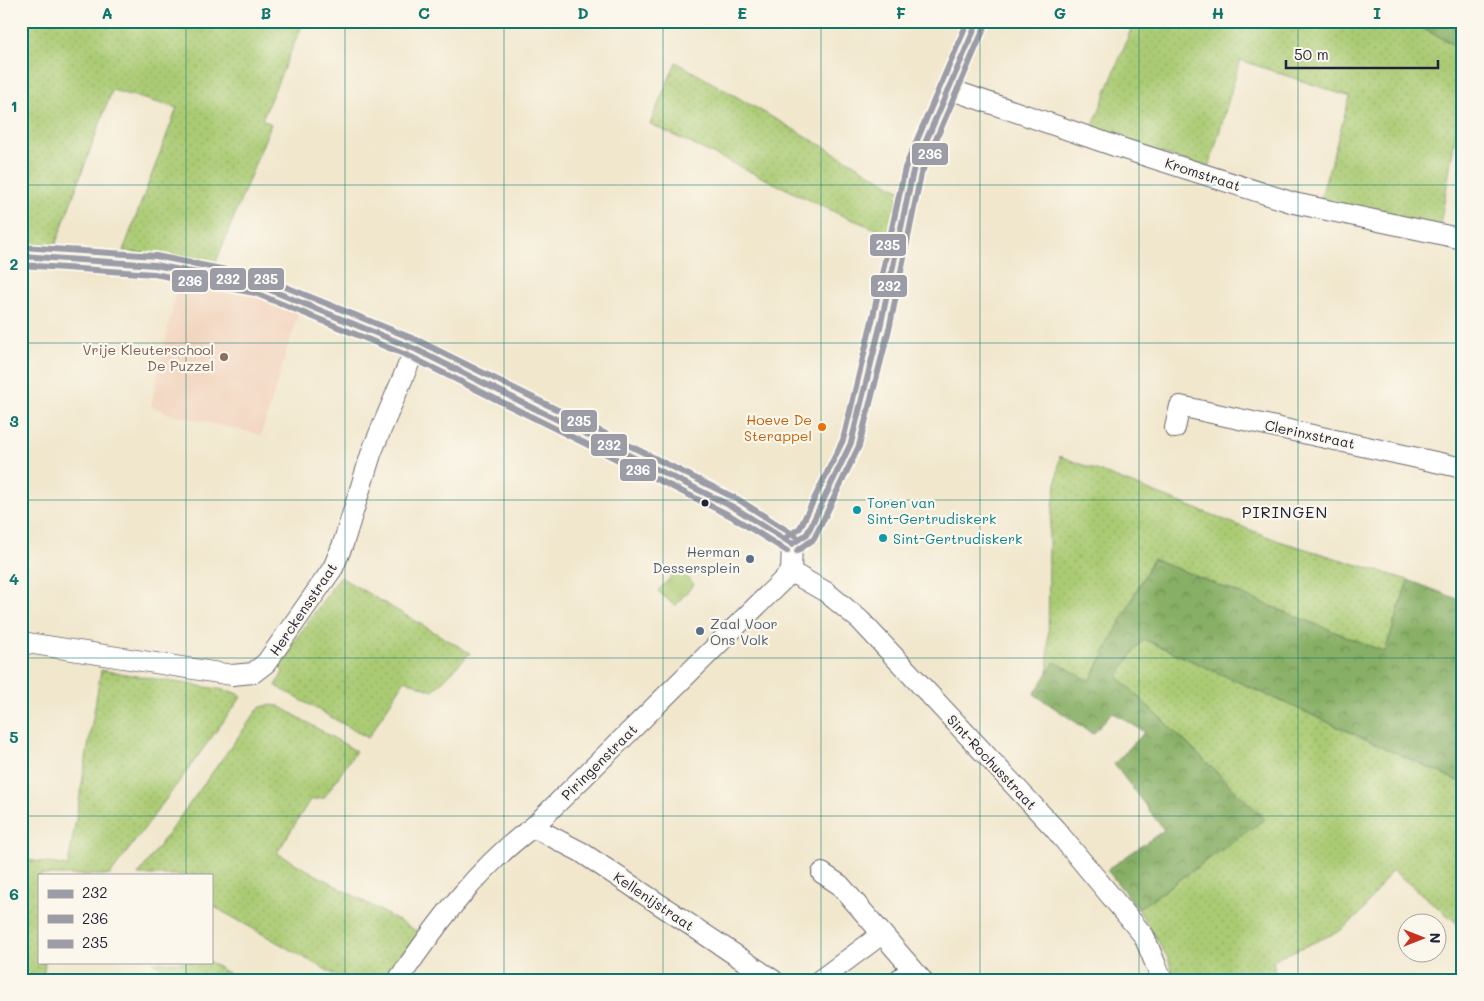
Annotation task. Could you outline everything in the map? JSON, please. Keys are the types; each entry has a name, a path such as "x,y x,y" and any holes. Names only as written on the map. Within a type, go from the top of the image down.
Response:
{"street":[{"path":"792,544 807,534 851,443 881,323 913,171 978,21"},
{"name":"Kromstraat","path":"949,89 1118,147 1294,203 1463,239"},
{"path":"21,256 155,265 258,285 416,348 735,508 792,544"},
{"name":"Herckensstraat","path":"21,642 232,675 253,673 266,663 333,568 343,544 372,451 416,348"},
{"name":"Clerinxstraat","path":"1175,428 1180,406 1463,468"},
{"path":"791,572 792,544"},
{"name":"Piringenstraat","path":"398,980 426,939 471,885 514,841 533,827 791,572"},
{"name":"Sint-Rochusstraat","path":"791,572 826,592 860,620 1055,829 1144,936 1162,980"},
{"name":"Kellenijstraat","path":"533,827 581,852 773,980"},
{"path":"822,873 840,886 882,934 911,976"},
{"path":"820,980 882,934"}],"shaded area":[{"name":"Vrije Kleuterschool De Puzzel","path":"179,278 260,295 300,309 261,435 171,414 151,406"}],"green space":[{"path":"21,21 304,21 262,119 271,124 216,262 123,251 177,108 112,90 55,246 21,244"},
{"path":"1126,21 1409,21 1463,50 1463,134 1456,132 1440,226 1320,200 1350,97 1240,60 1209,168 1091,131 1133,24"},
{"path":"1410,21 1463,21 1463,50"},
{"path":"676,62 901,191 892,235 843,216 650,124"},
{"path":"1060,456 1279,541 1408,580 1385,652 1153,559 1090,681 1055,662 1048,673 1049,535"},
{"path":"1153,559 1385,652 1408,580 1463,601 1463,783 1143,639 1117,676 1265,819 1138,909 1107,870 1164,830 1114,764 1145,732 1112,712 1093,734 1034,694 1055,662 1090,681"},
{"path":"678,569 694,584 675,606 658,591"},
{"path":"340,577 470,653 433,691 405,680 368,738 276,686 283,672 278,664"},
{"path":"1143,639 1463,783 1463,928 1392,870 1361,913 1340,931 1273,960 1276,980 1175,980 1168,958 1138,909 1265,819 1117,676"},
{"path":"101,670 230,691 242,696 111,874 38,874 38,964 45,964 43,980 21,980 21,859 68,866"},
{"path":"268,705 279,706 356,751 324,798 310,800 277,853 422,934 388,980 344,980 212,906 212,874 139,874 259,708"},
{"path":"212,963 239,980 181,980 156,964"}],"transit line":[{"name":"235","path":"787,537 800,528 843,440 872,321 905,168 968,21"},
{"name":"232","path":"792,544 807,534 851,443 881,323 913,171 978,21"},
{"name":"236","path":"797,551 814,539 859,446 890,325 921,174 986,24"},
{"name":"235","path":"22,247 156,256 261,277 419,341 739,500 797,537"},
{"name":"232","path":"21,256 155,265 258,285 415,349 735,508 792,544"},
{"name":"236","path":"21,265 154,274 255,293 411,357 731,516 787,551"}],"place":[{"name":"Vrije Kleuterschool De Puzzel","path":"224,357"},
{"name":"Hoeve De Sterappel","path":"822,427"},
{"name":"Toren van Sint-Gertrudiskerk","path":"857,510"},
{"name":"Sint-Gertrudiskerk","path":"883,538"},
{"name":"Herman Dessersplein","path":"750,559"},
{"name":"Zaal Voor Ons Volk","path":"700,631"}],"district":[{"name":"PIRINGEN","path":"1285,511"}]}
